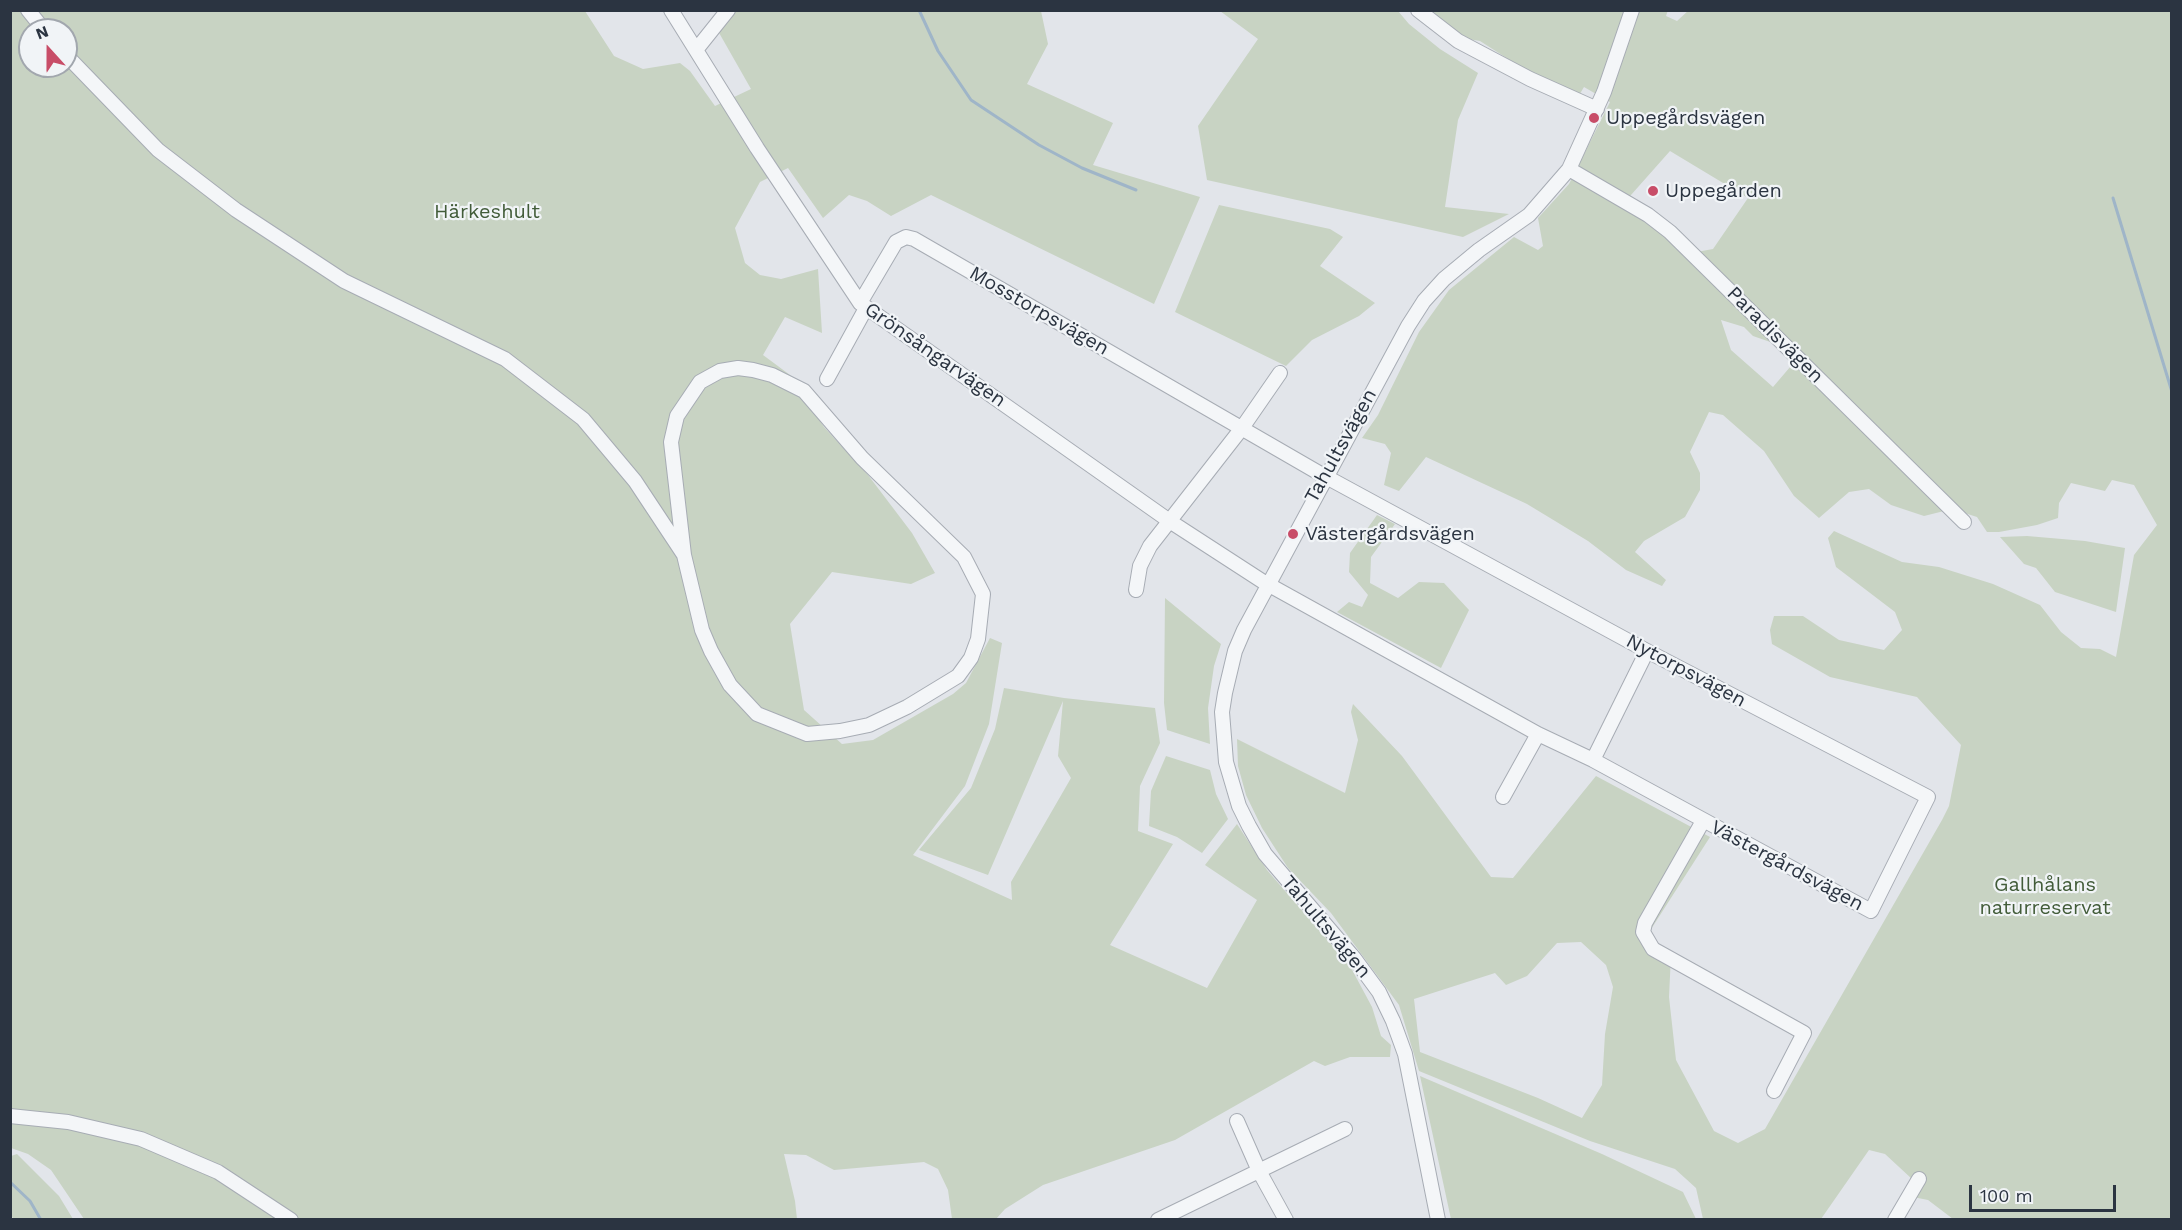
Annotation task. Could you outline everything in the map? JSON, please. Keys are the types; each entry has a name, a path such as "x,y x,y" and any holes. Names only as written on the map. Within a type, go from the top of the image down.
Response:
{"street":[{"name":"Grönsångarvägen","path":"671,10 863,306 1171,522 1268,584"},
{"path":"696,50 728,10"},
{"path":"1418,10 1458,40 1530,79 1597,109"},
{"name":"Tahultsvägen","path":"1438,1220 1405,1054 1393,1021 1379,992 1354,958 1265,854 1239,806 1228,770 1222,712 1228,675 1235,651 1268,584 1329,479 1424,301 1458,266 1529,215 1569,169 1597,109 1632,10"},
{"path":"78,67 158,150 236,210 344,281 505,359 583,419 635,481 684,555 702,630 730,685 757,714 807,734 869,725 958,676 971,658 978,639 983,594 964,557 862,458 804,391 763,372 738,368 720,371 700,382 677,416 671,442 684,555"},
{"name":"Paradisvägen","path":"1569,169 1648,215 1670,232 1964,522"},
{"name":"Mosstorpsvägen","path":"827,379 896,242 906,237 914,239 1329,479"},
{"path":"1136,590 1140,566 1150,546 1171,522 1242,428 1280,373"},
{"name":"Nytorpsvägen","path":"1329,479 1647,651 1928,797 1871,911"},
{"name":"Västergårdsvägen","path":"1268,584 1538,734 1593,760 1871,911"},
{"path":"1593,760 1647,651"},
{"path":"1503,796 1538,734"},
{"name":"Västergårdsvägen","path":"1703,821 1645,923 1643,932 1653,949 1804,1033 1774,1091"},
{"path":"10,1116 68,1122 150,1143 218,1172 291,1220"},
{"path":"1237,1121 1259,1171 1286,1220"},
{"path":"1158,1220 1345,1129"},
{"path":"1895,1220 1919,1179"}],"green space":[{"name":"Gallhålans naturreservat","path":"1668,10 1666,16 1677,21 1689,10 2171,11 2171,1219 1953,1219 1928,1200 1913,1197 1912,1179 1885,1154 1869,1150 1821,1219 1703,1219 1696,1188 1675,1169 1590,1141 1419,1071 1399,1005 1331,913 1288,868 1262,828 1246,795 1238,766 1237,739 1345,793 1358,740 1351,712 1353,704 1402,756 1491,877 1513,878 1596,776 1710,837 1646,937 1671,955 1669,997 1676,1060 1714,1131 1738,1143 1765,1129 1942,820 1949,806 1961,745 1917,697 1830,677 1772,644 1770,630 1774,616 1803,616 1839,640 1884,650 1902,630 1895,612 1836,567 1828,538 1834,531 1902,562 1939,567 1993,584 2040,605 2061,632 2081,648 2100,649 2116,657 2134,555 2157,525 2134,485 2112,480 2105,491 2071,483 2059,503 2058,518 2037,525 1999,532 1987,532 1977,517 1952,509 1924,516 1891,505 1869,489 1849,492 1819,518 1794,496 1764,451 1723,415 1709,412 1690,452 1700,473 1700,490 1685,517 1644,541 1635,552 1666,580 1662,586 1626,570 1588,541 1527,504 1426,457 1399,491 1384,485 1391,453 1385,444 1362,438 1378,415 1419,332 1449,290 1514,237 1538,250 1543,246 1538,218 1569,184 1610,102 1584,87 1578,97 1530,73 1480,41 1462,38 1427,11","holes":["1670,151 1748,198 1713,249 1691,253 1623,204","1721,320 1744,327 1753,336 1802,353 1773,387 1731,350","1581,942 1606,965 1613,987 1605,1034 1602,1085 1582,1118 1538,1098 1420,1052 1414,999 1495,973 1506,985 1527,976 1557,943"]},
{"name":"Härkeshult","path":"10,11 585,11 614,56 643,69 680,63 690,71 715,106 751,89 718,31 732,11 1041,11 1048,44 1027,84 1113,123 1093,165 1200,197 1154,304 931,195 891,216 867,201 849,195 823,218 788,168 760,182 735,228 745,263 760,275 781,279 818,269 822,333 785,317 763,355 790,375 824,427 868,475 912,533 935,573 911,584 832,572 790,624 804,710 842,744 873,740 953,694 966,683 990,638 1002,643 989,724 965,786 913,855 1012,900 1011,882 1071,778 1058,756 1063,701 988,875 919,850 971,788 995,729 1004,688 1064,698 1155,708 1160,743 1140,786 1138,831 1173,844 1110,945 1207,988 1257,900 1205,865 1237,824 1267,870 1350,966 1372,1007 1381,1036 1391,1045 1390,1057 1350,1057 1325,1066 1314,1061 1175,1140 1043,1185 1005,1209 996,1219 952,1219 948,1190 938,1169 924,1162 834,1170 806,1155 784,1154 797,1219 84,1219 51,1170 28,1154 11,1148"},
{"path":"1220,11 1398,11 1409,24 1440,49 1478,73 1458,120 1445,207 1509,214 1463,237 1207,180 1198,126 1258,39"},
{"path":"1219,205 1330,229 1343,237 1320,266 1375,303 1359,316 1312,340 1286,366 1175,312"},
{"path":"1377,515 1395,524 1371,557 1370,583 1398,598 1419,582 1444,583 1469,610 1441,668 1337,612 1349,602 1362,607 1368,595 1349,572 1350,553"},
{"path":"2027,536 2085,541 2125,548 2116,612 2055,592 2036,568 2024,564 2000,537"},
{"path":"1165,598 1221,644 1214,666 1208,708 1210,744 1167,730 1164,703"},
{"path":"1166,756 1210,770 1216,794 1228,819 1202,853 1177,837 1149,826 1151,791"},
{"path":"1420,1076 1602,1154 1683,1192 1696,1219 1451,1219"},
{"path":"17,1154 59,1196 73,1219 14,1219 11,1216 11,1156"}],"waterway":[{"path":"919,10 938,51 971,100 1039,145 1082,168 1136,190"},
{"path":"2113,198 2172,392"},
{"path":"10,1182 30,1201 41,1220"}],"place":[{"name":"Uppegårdsvägen","path":"1594,118"},
{"name":"Uppegården","path":"1653,191"},
{"name":"Västergårdsvägen","path":"1293,534"}]}
